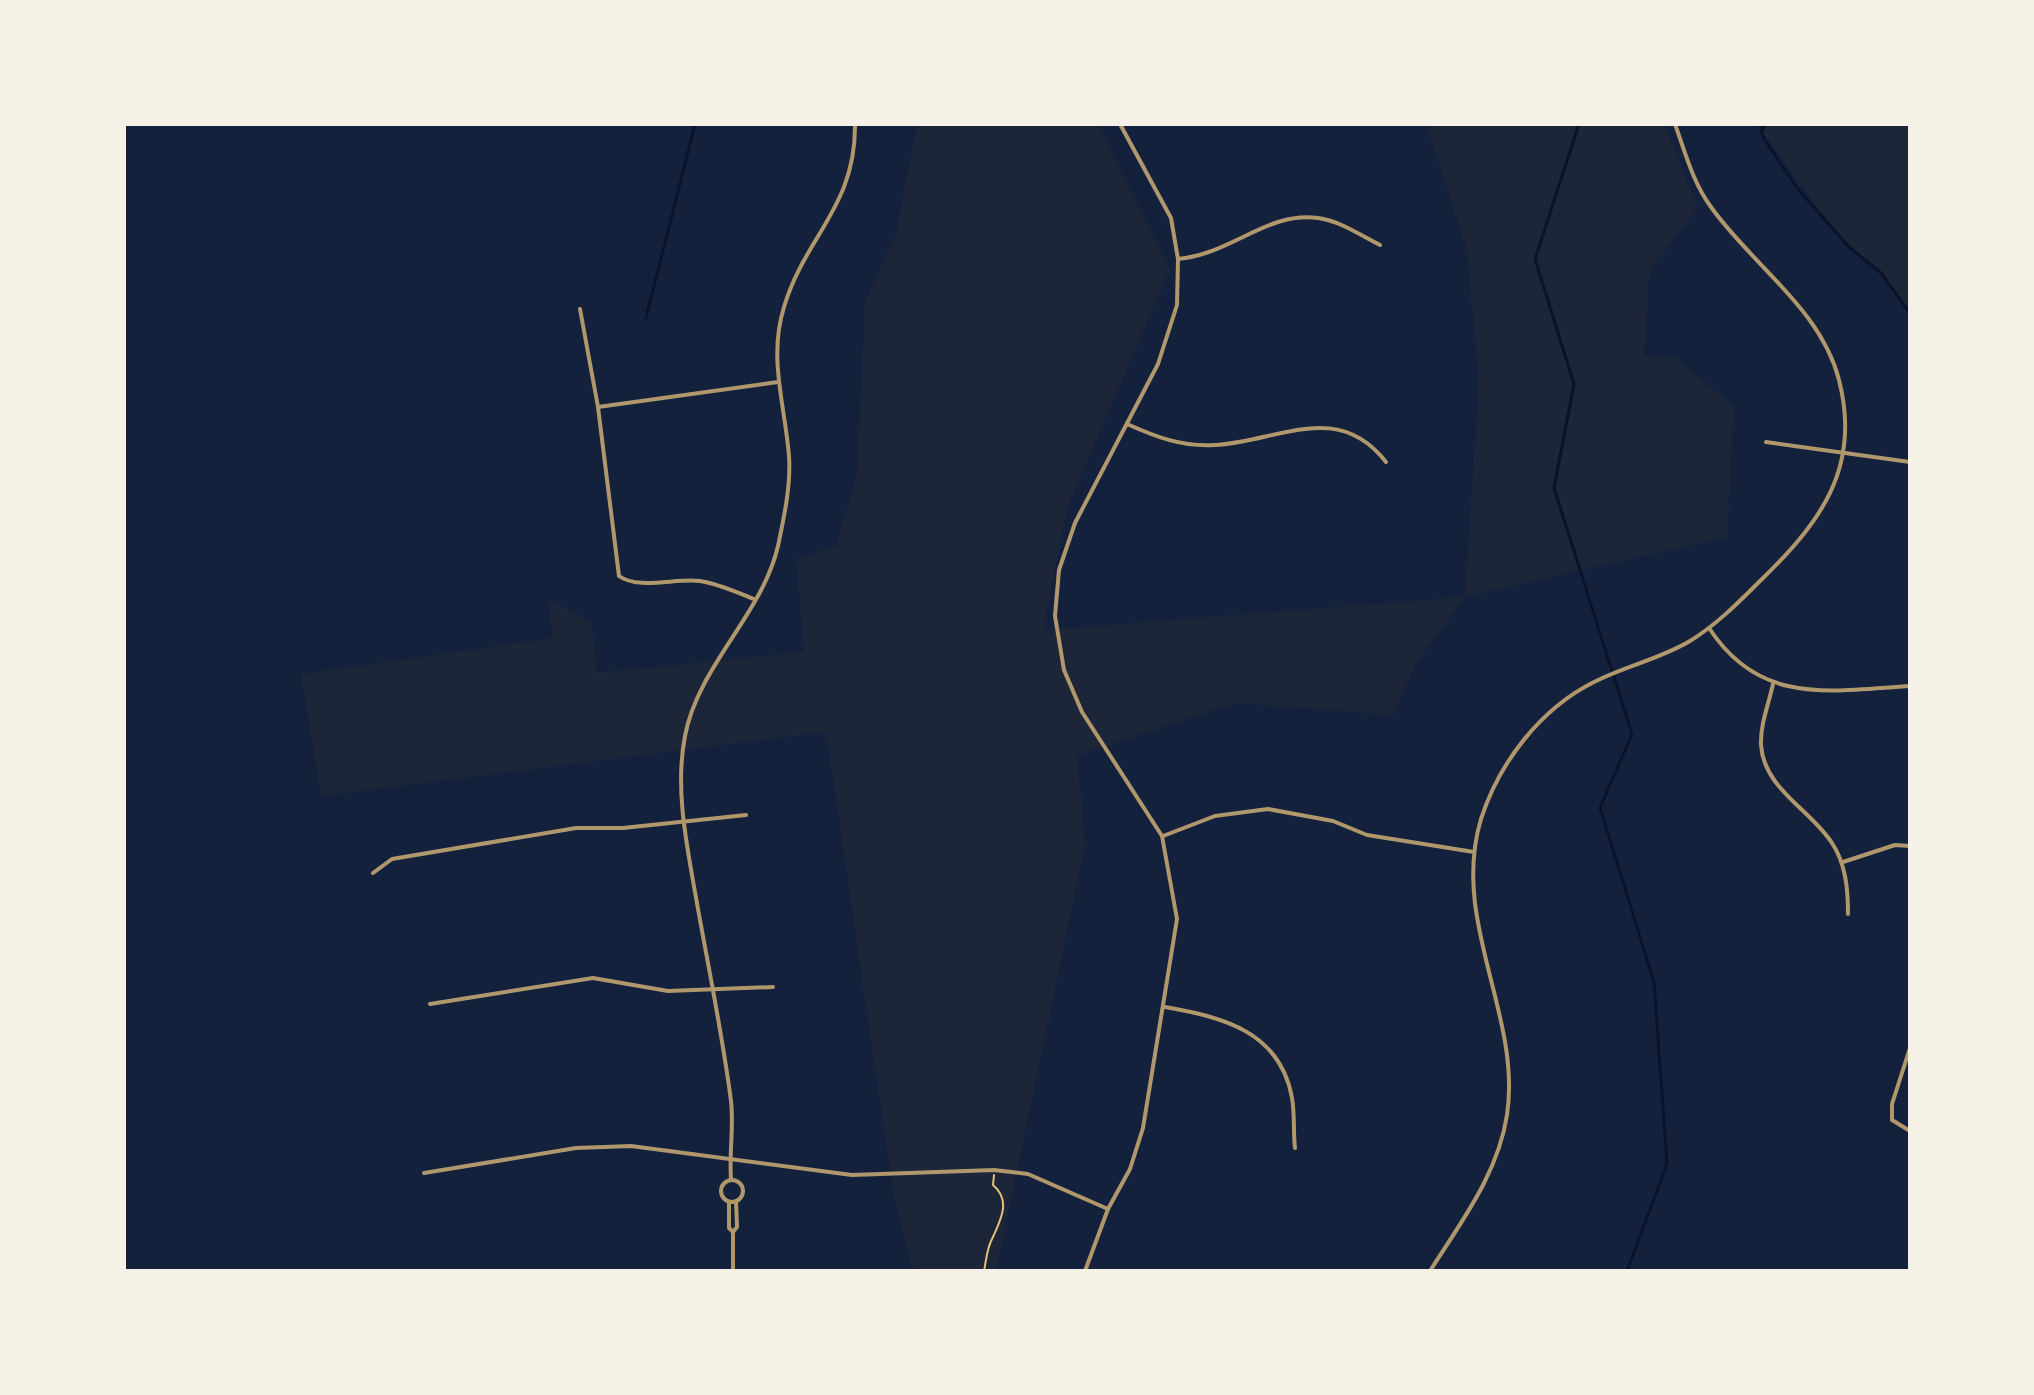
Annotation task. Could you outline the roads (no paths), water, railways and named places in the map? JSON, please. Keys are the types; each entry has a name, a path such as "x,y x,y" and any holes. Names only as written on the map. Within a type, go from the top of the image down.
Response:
{"street":[{"path":"731,1179 731,1101 683,823 682,759 688,722 702,688 754,599 777,550 787,496 789,458 778,382 777,341 789,289 843,196 853,162 855,124"},
{"path":"1085,1271 1108,1209 1130,1169 1143,1128 1177,919 1162,836 1082,712 1061,657 1055,616 1059,570 1075,523 1170,334 1177,305 1178,259 1167,207 1120,124"},
{"path":"1430,1271 1484,1184 1499,1148 1507,1111 1506,1057 1474,911 1474,852 1485,807 1500,776 1523,741 1549,714 1595,681 1672,651 1709,628 1803,540 1821,514 1842,455 1843,395 1826,345 1799,307 1708,204 1675,124"},
{"path":"1178,259 1214,253 1268,225 1296,217 1332,222 1380,245"},
{"path":"580,309 598,407 619,576 628,583 685,579 716,584 754,599"},
{"path":"598,407 778,382"},
{"path":"1127,424 1172,442 1207,445 1305,427 1332,429 1366,442 1386,462"},
{"path":"1766,442 1842,455 1910,462"},
{"path":"1709,628 1726,653 1773,684 1807,691 1910,686"},
{"path":"1773,684 1761,745 1772,779 1832,843 1842,863 1848,914"},
{"path":"1162,836 1215,816 1268,809 1324,819 1367,835 1474,852"},
{"path":"373,873 392,859 576,828 683,823 746,815"},
{"path":"1842,863 1895,845 1910,846"},
{"path":"430,1004 593,978 668,991 773,987"},
{"path":"1165,1007 1228,1020 1255,1035 1270,1050 1282,1067 1292,1095 1295,1148"},
{"path":"1910,1048 1892,1104 1892,1120 1910,1131"},
{"path":"424,1173 589,1147 662,1148 852,1175 994,1170 1028,1174 1108,1209"},
{"path":"729,1202 736,1201 743,1194 742,1186 731,1179"},
{"path":"731,1179 724,1182 720,1191 729,1202 729,1228 733,1232"},
{"path":"733,1271 736,1201"}],"waterway":[{"path":"646,318 695,124"},
{"path":"1579,124 1535,259 1574,384 1554,488 1632,734 1600,808 1654,982 1667,1164 1627,1271"},
{"path":"1760,124 1763,137 1797,188 1849,247 1881,273 1910,313"},
{"path":"1762,131 1766,124"}]}
